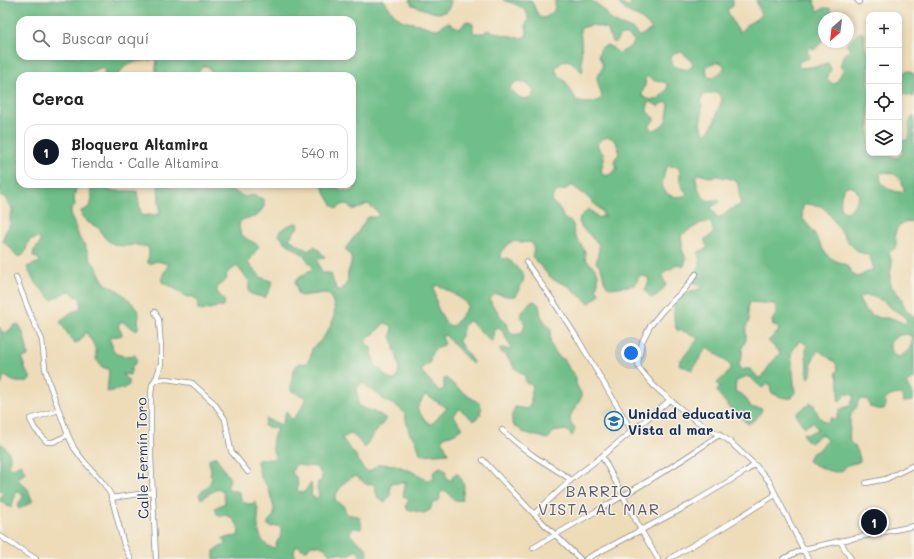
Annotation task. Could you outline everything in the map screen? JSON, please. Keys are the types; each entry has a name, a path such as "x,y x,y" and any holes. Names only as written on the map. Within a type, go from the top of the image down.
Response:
{"street":[{"path":"526,262 576,336 632,431"},
{"path":"696,274 685,289 663,310 650,326 642,342 638,362 639,368 654,386 670,400 695,420 720,434 732,443 769,481 808,559"},
{"path":"16,277 42,340 49,383 68,435 74,448 104,484 111,498 124,545 131,559"},
{"name":"Calle Fermín Toro","path":"155,312 159,320 161,348 161,364 152,385 151,395 151,457 156,559"},
{"path":"155,380 167,379 192,383 214,403 225,419 231,452 248,472"},
{"path":"534,514 571,480 670,400"},
{"path":"58,410 30,419 35,429 47,442 53,442 68,435"},
{"path":"502,430 528,452 561,472 571,480"},
{"path":"533,548 623,497 698,450 720,434"},
{"path":"602,456 658,559"},
{"path":"483,460 534,514 580,559"},
{"path":"586,559 691,504 754,465"},
{"path":"866,483 886,479 914,465"},
{"path":"111,498 153,492"},
{"path":"669,559 776,495"},
{"path":"784,559 804,549 914,527"},
{"path":"0,536 36,559"},
{"path":"840,541 852,559"}],"shaded area":[{"name":"Unidad educativa Vista al mar","path":"613,405 626,430 615,435 602,412"}],"green space":[{"path":"0,0 384,0 395,15 406,22 438,29 442,25 448,23 461,28 466,21 473,24 473,33 484,33 487,30 518,38 525,37 527,34 527,14 519,6 503,0 531,0 538,15 544,18 550,15 553,11 555,0 591,0 600,6 612,21 632,29 640,36 652,29 640,18 626,10 619,3 628,7 631,6 631,3 628,0 733,0 733,6 727,10 735,26 740,32 761,15 756,0 815,0 814,3 818,11 827,8 831,9 832,12 818,12 818,47 814,49 809,47 807,52 810,55 809,58 801,61 798,66 801,68 816,67 828,63 831,69 827,78 833,84 836,83 843,70 840,66 843,57 850,49 849,48 854,48 854,38 860,32 864,34 866,49 866,156 890,156 897,158 902,156 902,141 909,138 909,123 914,115 914,222 902,223 899,226 895,235 896,246 889,252 892,264 890,285 900,296 906,310 914,317 914,379 907,382 913,394 913,401 903,402 902,395 893,395 886,398 885,408 879,409 870,407 868,400 858,400 856,407 851,414 850,442 855,446 860,461 848,465 838,472 829,471 811,463 808,461 811,454 820,449 827,440 821,434 810,443 803,434 808,434 818,429 813,422 805,427 796,414 811,403 814,405 820,417 827,423 831,418 837,418 840,409 850,406 854,397 852,394 848,394 840,401 838,400 839,386 836,363 818,350 812,362 809,378 807,376 806,349 808,346 800,340 791,353 795,392 792,398 784,398 776,395 771,392 769,383 762,388 751,378 746,376 736,381 735,391 744,396 752,408 762,409 757,418 748,424 730,408 717,391 720,387 717,383 726,375 731,366 721,357 707,347 692,370 679,364 698,339 688,333 677,330 674,321 674,309 679,297 700,289 701,286 693,282 693,275 700,266 698,252 708,248 704,240 714,233 711,222 701,223 681,235 682,249 686,259 684,266 678,264 672,269 664,272 663,278 666,285 662,291 655,296 651,298 645,290 649,281 648,278 642,275 639,276 635,285 610,288 605,283 601,269 596,263 599,249 598,243 581,227 579,221 584,213 589,209 599,218 601,216 604,217 602,211 585,195 573,186 570,186 553,195 552,202 560,209 564,219 573,224 574,234 585,251 585,258 597,271 598,282 596,288 600,294 590,303 587,302 569,286 554,280 546,273 532,256 533,245 531,242 511,242 501,251 500,257 503,259 508,258 524,276 523,282 520,285 517,295 509,296 495,294 490,299 492,305 502,319 507,323 509,330 514,335 519,334 524,329 525,324 520,315 530,302 534,301 539,305 541,316 550,327 551,345 558,356 565,360 569,369 576,377 576,384 581,393 580,400 570,417 571,424 575,429 572,436 566,430 553,432 548,439 522,432 514,426 512,416 515,407 527,409 531,403 533,386 527,384 525,381 526,378 514,367 509,358 499,349 503,348 509,350 511,348 500,328 497,327 494,330 494,339 491,341 470,321 467,321 463,327 459,342 473,362 472,364 445,335 442,337 445,343 433,351 430,357 430,363 421,369 439,391 444,389 444,379 446,378 461,391 479,403 482,409 480,411 481,414 474,421 460,409 453,415 463,428 444,437 442,440 448,453 423,455 420,453 415,439 410,434 405,414 398,407 384,400 377,393 368,388 364,383 357,387 358,406 381,415 386,419 365,448 352,433 342,438 355,454 361,466 369,472 379,464 396,465 428,480 434,477 433,473 441,467 446,471 446,476 449,480 452,480 455,474 458,474 464,486 462,500 454,500 447,491 443,491 440,494 440,499 432,504 430,510 424,513 407,509 406,505 409,499 403,496 406,482 390,484 390,497 388,497 385,503 378,498 372,483 369,485 366,484 356,476 349,479 344,484 335,496 335,500 344,506 347,513 358,516 360,519 361,529 354,528 350,533 351,536 367,549 368,555 364,559 356,550 349,555 339,553 331,554 318,545 311,545 307,550 296,546 294,552 296,559 214,559 214,551 226,543 223,538 238,536 239,530 237,524 232,518 226,515 223,516 217,514 215,508 225,503 224,494 222,491 218,488 201,499 199,494 207,487 211,480 212,477 210,475 211,469 209,459 213,457 216,457 230,479 227,488 240,493 241,500 243,502 249,504 256,503 258,510 259,530 261,537 267,546 274,548 281,536 281,528 278,526 271,527 268,525 268,522 274,515 274,508 268,487 260,476 257,462 260,459 276,459 272,444 277,429 264,426 266,419 282,425 286,411 292,420 301,409 306,397 291,391 291,379 293,372 300,363 306,364 311,356 312,349 329,329 334,318 334,307 329,294 323,293 301,296 298,294 295,281 313,268 304,255 289,245 278,234 288,226 296,223 299,225 289,239 308,251 315,246 325,257 317,260 322,273 331,273 338,291 342,290 348,281 347,278 351,264 350,254 345,249 366,219 379,215 378,212 368,204 358,209 353,209 349,205 345,204 336,209 323,188 338,188 353,191 356,188 356,72 211,72 208,66 205,66 202,67 199,72 156,72 156,60 356,60 356,16 16,16 16,60 152,60 129,64 121,72 104,72 103,67 91,72 16,72 16,188 76,188 74,198 75,205 71,210 71,217 91,261 96,266 106,284 119,291 138,311 139,325 137,331 123,322 120,322 119,329 122,335 109,338 115,353 123,356 135,355 137,361 132,367 130,375 122,374 129,381 129,385 122,389 107,392 108,369 102,367 96,359 95,348 86,332 80,341 75,343 60,322 70,313 80,309 81,302 79,296 76,297 71,291 66,292 52,300 35,282 31,275 27,267 40,262 39,259 33,256 34,250 40,243 40,239 37,237 35,239 31,239 24,254 19,257 4,242 3,240 10,224 12,211 12,208 5,198 0,196","holes":["592,25 605,28 608,30 613,43 616,42 619,36 623,35 635,41 628,48 618,53 607,45 601,48 599,58 602,62 602,67 597,79 602,97 591,103 577,101 565,81 558,75 555,69 559,64 566,60 572,62 582,72 581,28","681,52 693,66 687,70 674,66 671,57 676,53","718,62 722,64 724,68 720,73 710,78 707,74 706,68 709,65","647,76 655,81 664,82 668,85 667,90 657,100 647,99 642,96 645,79","518,81 529,86 534,91 532,98 529,99 520,98 510,89 511,85","716,92 722,100 716,118 707,133 704,133 700,124 702,114 701,101 703,95","651,102 658,106 667,102 669,105 667,118 664,124 655,130 649,127 655,118 647,112 647,108","609,137 614,140 618,148 619,154 614,162 617,168 609,175 603,175 602,172 604,157 597,144 602,139","668,166 674,166 679,169 680,182 687,194 685,196 671,196 663,188 662,184 666,169","882,172 892,173 897,176 902,182 904,190 902,192 896,192 885,186 881,182 880,175","699,174 709,177 717,176 728,178 737,182 741,200 740,205 730,210 723,216 717,218 711,207 720,202 718,199 709,201 703,197 697,183 696,176","848,186 855,188 859,195 857,200 851,209 846,212 843,211 841,204 842,192 845,187","807,204 821,206 827,211 849,243 859,252 869,256 873,269 858,277 855,276 846,265 828,256 813,231 803,219 803,206","437,285 452,293 467,304 467,308 452,326 446,323 437,307 434,287","867,295 884,301 888,306 904,316 907,322 905,324 894,319 879,318 872,315 864,309 859,300 862,296","750,302 775,304 776,314 772,321 773,325 779,328 778,332 768,341 780,353 764,374 758,378 750,369 740,370 739,364 742,355 742,348 746,340 746,327 749,321 748,308","386,323 392,326 391,337 394,343 394,350 399,367 396,380 386,377 375,364 371,348 366,344 366,340","906,334 913,337 912,344 909,349 899,357 895,356 890,348 891,341 899,335","426,395 447,408 433,423 430,424 417,409","296,464 306,467 316,467 322,475 321,481 318,482 317,489 319,496 317,498 311,496 311,483 306,491 300,492 297,490 298,480 292,473"]},
{"path":"409,0 451,0 450,6 445,12 435,13 412,5"},
{"path":"908,71 914,74 914,97 902,93 902,73"},
{"path":"90,188 107,188 109,191 137,191 141,216 160,214 158,188 223,189 231,190 246,197 253,195 264,200 264,207 256,217 242,220 239,227 241,233 246,239 259,246 248,263 261,277 273,282 265,298 251,294 249,291 249,281 237,266 226,274 227,279 217,289 224,301 223,307 201,311 198,309 197,300 195,298 188,297 162,282 162,277 168,264 157,261 149,264 147,261 149,254 148,247 135,244 125,246 109,242 102,234 100,229 85,220 81,214 81,211 89,207 91,204"},
{"path":"15,325 19,325 21,327 25,340 28,356 22,359 26,371 30,376 30,380 26,382 18,382 5,376 2,384 0,385 0,327 1,331 5,333"},
{"path":"0,444 2,444 9,453 10,459 8,465 11,469 21,464 25,473 17,479 28,489 32,502 19,509 17,507 24,495 17,490 11,508 0,501 3,493 0,490"}],"place":[{"name":"Unidad educativa Vista al mar","path":"614,421"},
{"name":"Bloquera Altamira","path":"874,522"}],"district":[{"name":"BARRIO VISTA AL MAR","path":"599,499"}]}
